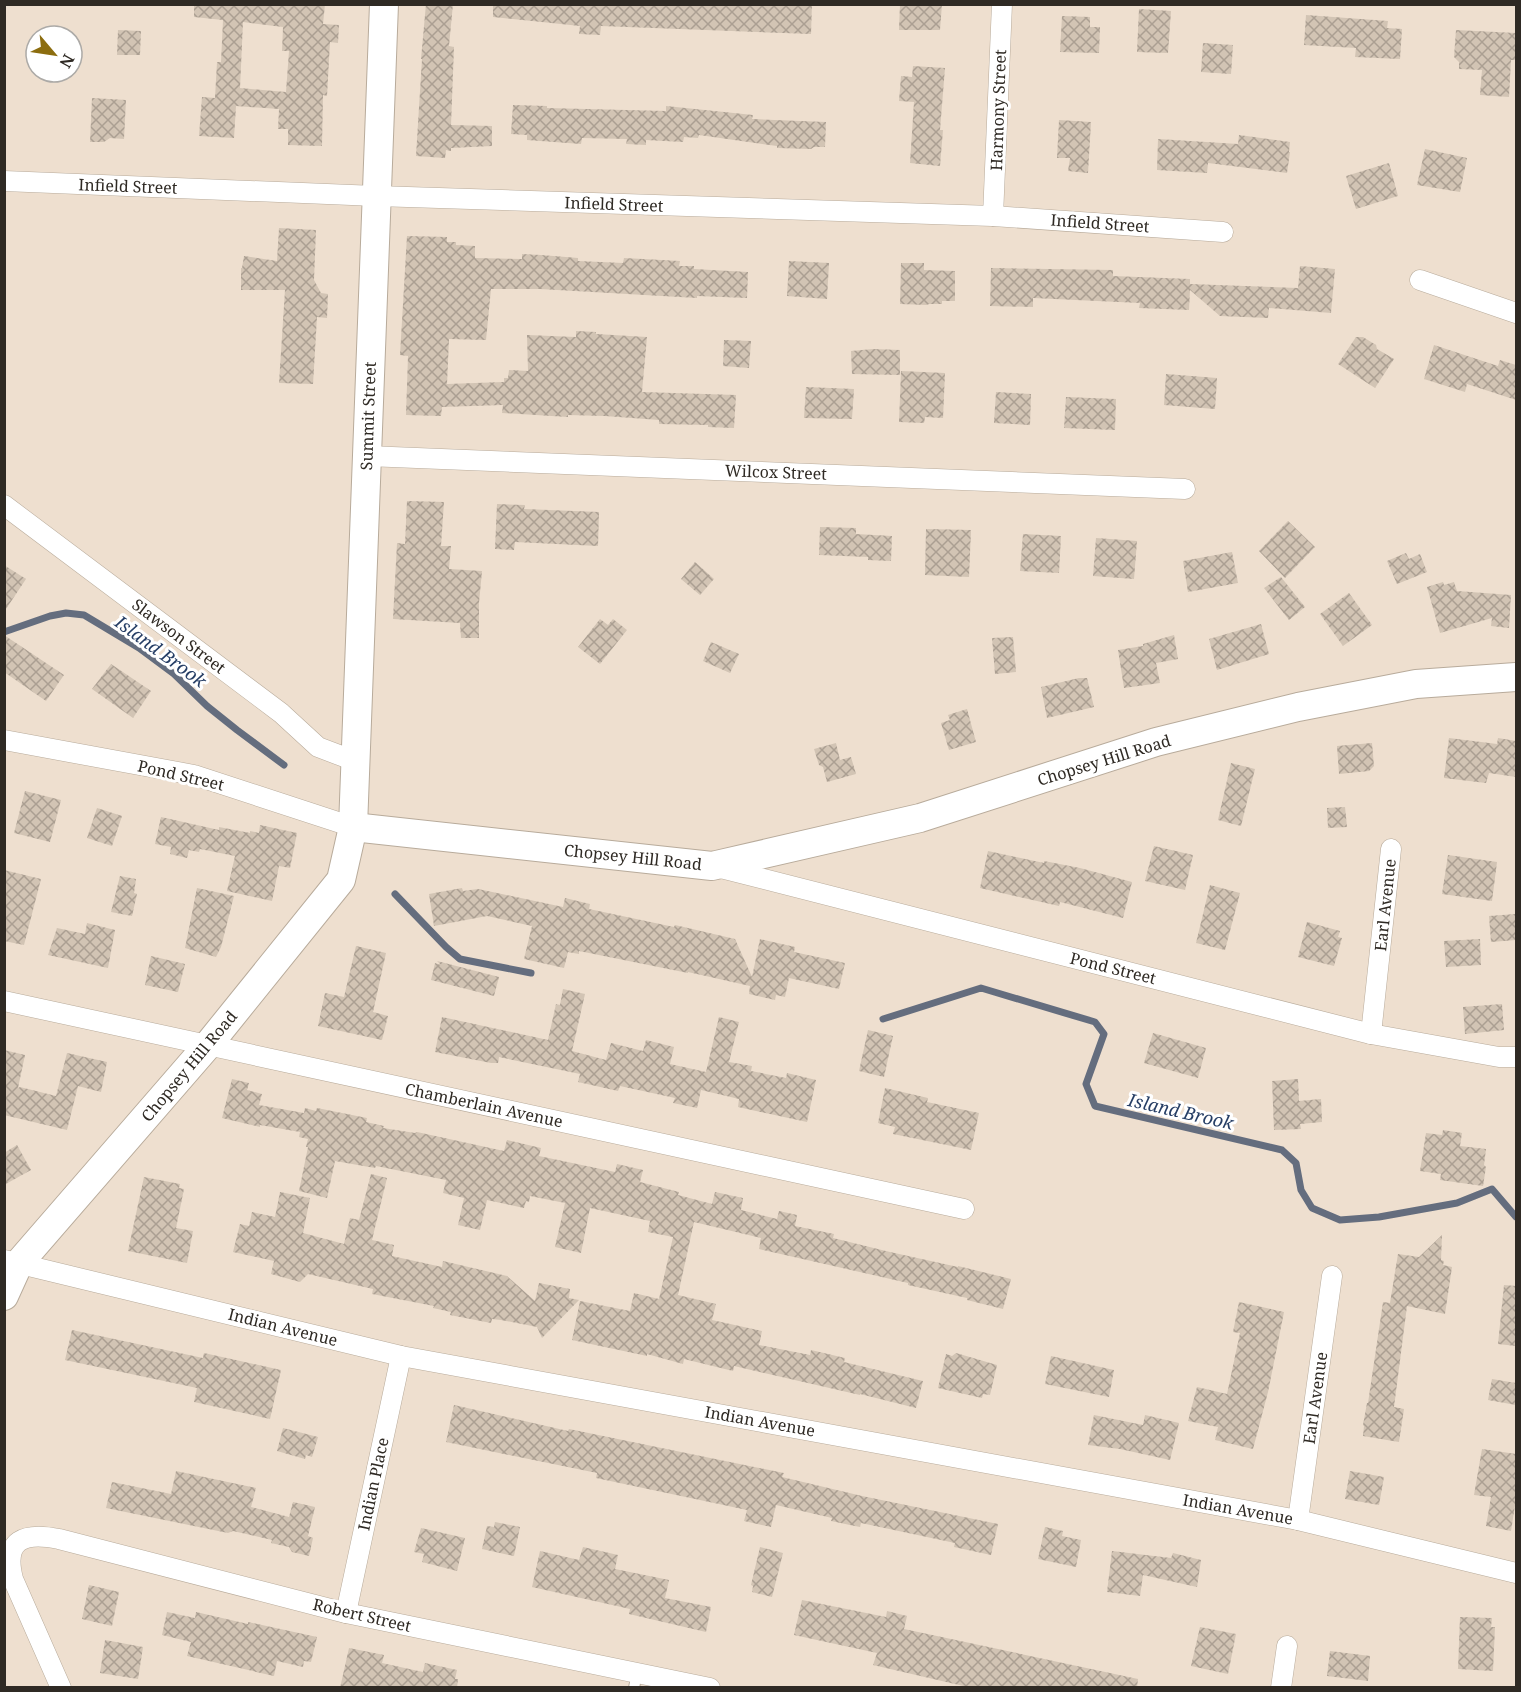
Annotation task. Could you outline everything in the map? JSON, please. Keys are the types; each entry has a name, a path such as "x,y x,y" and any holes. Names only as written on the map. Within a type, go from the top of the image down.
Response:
{"main road":[{"name":"Summit Street","path":"353,827 384,4"},
{"name":"Chopsey Hill Road","path":"4,1296 9,1264 208,1045 341,880 353,827 712,866 920,818 1156,742 1298,707 1416,684 1516,677"}],"street":[{"name":"Harmony Street","path":"993,216 1002,4"},
{"name":"Infield Street","path":"4,181 376,196 993,216 1223,232"},
{"path":"1420,280 1516,313"},
{"name":"Wilcox Street","path":"367,456 1185,489"},
{"name":"Slawson Street","path":"4,505 282,713 318,747 355,761"},
{"name":"Pond Street","path":"4,740 194,775 353,827"},
{"name":"Earl Avenue","path":"1371,1034 1391,849"},
{"name":"Pond Street","path":"712,866 1371,1034 1499,1057 1516,1057"},
{"name":"Chamberlain Avenue","path":"4,1001 964,1209"},
{"name":"Indian Avenue","path":"9,1264 401,1356 1299,1520 1516,1573"},
{"name":"Earl Avenue","path":"1299,1520 1332,1276"},
{"name":"Indian Place","path":"346,1612 401,1356"},
{"name":"Robert Street","path":"61,1688 13,1579 9,1559 17,1543 26,1538 37,1536 59,1539 346,1612 635,1680 710,1688"},
{"path":"1281,1688 1287,1646"}],"building":[{"path":"194,4 325,4 323,24 339,25 338,43 330,42 327,96 323,95 322,146 288,145 288,129 278,129 279,109 236,106 234,138 199,136 202,97 215,98 217,62 221,62 223,20 194,17","holes":["243,22 283,27 282,51 289,51 286,92 240,88"]},
{"path":"426,4 453,4 449,46 454,47 451,125 492,126 492,146 451,148 451,151 446,150 445,158 416,156"},
{"path":"493,4 812,4 811,34 601,26 600,35 579,34 580,26 493,17"},
{"path":"900,4 942,4 940,30 899,30"},
{"path":"1139,9 1171,11 1168,53 1137,52"},
{"path":"1306,15 1388,21 1387,28 1402,29 1400,59 1355,57 1356,48 1304,45"},
{"path":"1062,16 1090,17 1090,27 1100,27 1099,53 1060,52"},
{"path":"118,30 141,31 140,55 117,55"},
{"path":"1456,30 1516,33 1516,60 1511,60 1509,97 1480,95 1482,70 1459,69 1459,62 1454,57"},
{"path":"1203,43 1233,45 1231,74 1201,72"},
{"path":"913,66 945,68 940,130 943,130 940,166 910,163 914,102 899,101 901,76 912,77"},
{"path":"92,98 126,100 124,139 110,138 104,142 90,142"},
{"path":"513,105 666,111 666,106 753,115 752,119 826,122 825,147 777,148 777,146 699,135 698,138 684,137 683,142 646,140 646,145 626,144 627,139 582,138 581,144 527,140 527,135 511,134"},
{"path":"1059,120 1091,122 1088,173 1068,171 1070,158 1057,158"},
{"path":"1239,135 1290,142 1287,173 1208,163 1207,173 1157,170 1158,139 1238,144"},
{"path":"1425,149 1467,158 1460,192 1417,185"},
{"path":"1389,163 1398,196 1356,209 1346,176"},
{"path":"279,228 316,230 314,280 321,293 328,294 327,318 317,317 313,384 279,383 285,290 241,290 241,268 244,256 277,261"},
{"path":"407,236 447,237 447,242 456,242 456,245 475,246 475,258 522,259 522,254 578,258 578,261 623,263 624,258 680,261 679,266 694,266 694,269 748,272 747,298 491,289 486,340 449,339 447,384 504,382 504,378 508,378 509,370 528,371 527,335 576,337 576,331 647,337 642,392 736,395 734,428 659,424 659,420 605,416 568,415 568,417 502,413 503,405 442,407 441,416 406,415 408,356 400,355"},
{"path":"789,261 829,263 827,299 787,296"},
{"path":"901,263 924,263 924,270 955,271 955,301 942,301 942,304 927,305 900,304"},
{"path":"1300,266 1335,269 1331,313 1269,308 1268,318 1220,316 1190,290 1189,310 1139,308 1140,303 1033,298 1033,307 990,306 991,268 1113,270 1113,276 1190,279 1190,284 1298,288"},
{"path":"1356,337 1363,337 1394,359 1375,388 1338,364"},
{"path":"724,340 751,341 749,368 723,366"},
{"path":"1434,345 1498,366 1500,360 1516,365 1516,400 1467,384 1465,392 1424,379"},
{"path":"900,350 900,375 852,374 851,351"},
{"path":"901,371 945,373 943,418 925,417 924,423 899,422"},
{"path":"1166,374 1217,378 1215,409 1164,405"},
{"path":"806,387 854,389 852,419 804,418"},
{"path":"996,392 1031,394 1030,425 994,423"},
{"path":"1066,397 1116,399 1115,430 1064,428"},
{"path":"407,501 444,502 441,546 451,546 449,569 482,571 479,638 461,638 460,623 393,619 397,543 405,544"},
{"path":"497,504 525,505 524,509 599,512 598,546 515,542 514,550 495,549"},
{"path":"1288,521 1315,547 1285,578 1259,551"},
{"path":"820,527 856,528 856,534 892,536 891,561 868,560 868,557 819,555"},
{"path":"926,529 971,530 969,577 925,575"},
{"path":"1023,534 1061,536 1059,573 1020,571"},
{"path":"1096,538 1137,541 1134,579 1093,576"},
{"path":"1232,552 1238,583 1188,592 1183,561"},
{"path":"1406,553 1409,559 1420,554 1427,572 1397,584 1387,561"},
{"path":"695,562 714,579 700,595 681,579"},
{"path":"4,565 26,579 4,612"},
{"path":"1281,577 1305,607 1289,620 1264,588"},
{"path":"1443,582 1444,585 1454,582 1457,591 1511,595 1509,628 1491,626 1492,618 1440,633 1427,587"},
{"path":"1349,593 1372,625 1343,646 1320,614"},
{"path":"600,619 608,625 613,619 627,630 600,664 578,647"},
{"path":"1261,624 1269,654 1217,670 1209,639"},
{"path":"4,635 64,675 46,701 4,672"},
{"path":"1174,635 1178,659 1156,663 1160,683 1124,688 1118,650 1143,646 1143,644"},
{"path":"1013,637 1016,672 995,674 992,638"},
{"path":"711,642 739,654 730,673 703,661"},
{"path":"111,664 151,691 133,718 92,689"},
{"path":"1087,678 1094,707 1047,718 1041,687"},
{"path":"967,709 976,742 949,750 941,723 950,720 948,715"},
{"path":"1449,738 1497,744 1498,738 1516,741 1516,777 1489,773 1486,783 1444,778"},
{"path":"836,743 840,760 851,757 856,774 827,782 814,749"},
{"path":"1372,743 1374,766 1369,771 1339,774 1337,746"},
{"path":"1231,763 1255,769 1241,826 1218,820"},
{"path":"25,791 61,800 50,842 14,833"},
{"path":"1345,807 1347,827 1328,828 1327,808"},
{"path":"97,808 122,816 112,846 87,838"},
{"path":"161,817 219,830 219,827 259,833 260,825 297,833 290,868 279,866 272,901 227,891 235,856 200,849 199,852 189,850 187,858 170,854 171,847 155,844"},
{"path":"1154,846 1193,855 1185,890 1145,881"},
{"path":"988,851 1080,868 1132,882 1123,918 1060,902 1059,906 980,888"},
{"path":"1448,855 1497,862 1492,901 1442,894"},
{"path":"4,870 41,879 24,945 4,941"},
{"path":"120,876 136,879 134,893 137,894 132,916 111,912"},
{"path":"1210,885 1240,893 1225,950 1196,943"},
{"path":"197,888 234,896 221,947 216,957 185,948"},
{"path":"462,888 463,891 478,889 563,907 565,898 590,904 589,909 735,939 752,977 760,939 795,947 794,952 845,963 839,989 789,978 785,997 776,995 775,1000 749,994 750,986 579,951 579,954 568,952 564,968 524,959 532,926 487,916 434,926 429,894"},
{"path":"1515,914 1516,940 1491,942 1489,916"},
{"path":"1307,922 1340,931 1338,937 1342,938 1334,966 1298,957"},
{"path":"87,923 115,930 108,968 48,955 57,928 85,934"},
{"path":"1480,939 1481,965 1446,967 1444,941"},
{"path":"356,946 386,953 373,1012 388,1016 382,1040 318,1026 325,993 344,997"},
{"path":"151,956 185,964 178,992 145,985"},
{"path":"437,961 499,977 494,996 431,980 435,963 441,965"},
{"path":"563,989 585,994 572,1051 606,1060 611,1043 643,1051 646,1040 674,1047 670,1064 706,1072 719,1017 739,1022 729,1062 752,1066 751,1071 786,1078 787,1073 816,1080 807,1122 738,1107 739,1099 701,1090 697,1108 673,1103 675,1098 620,1086 618,1091 578,1082 580,1074 499,1057 498,1063 491,1063 435,1052 442,1017 548,1040 556,1004 560,1005"},
{"path":"1502,1004 1504,1030 1465,1034 1463,1007"},
{"path":"868,1030 893,1036 884,1077 859,1071"},
{"path":"1153,1033 1206,1048 1198,1078 1144,1063"},
{"path":"4,1050 25,1055 18,1088 56,1096 67,1053 107,1062 101,1092 78,1086 67,1130 4,1115"},
{"path":"232,1079 249,1083 247,1090 262,1094 259,1105 304,1113 305,1108 316,1111 317,1108 367,1118 366,1122 384,1126 383,1128 417,1132 504,1151 507,1140 541,1148 539,1156 615,1172 617,1164 643,1170 640,1182 679,1192 678,1195 712,1204 715,1192 743,1198 741,1210 777,1219 779,1211 797,1215 795,1226 834,1234 833,1238 1011,1279 1003,1309 967,1300 967,1298 908,1285 908,1283 759,1249 761,1238 694,1222 678,1295 716,1304 712,1320 762,1331 759,1345 810,1355 811,1350 845,1358 844,1362 923,1381 916,1408 734,1366 733,1371 684,1359 683,1364 647,1354 647,1356 572,1340 580,1301 630,1311 634,1293 659,1299 673,1237 648,1232 650,1221 590,1208 581,1253 555,1247 565,1203 530,1196 524,1208 487,1200 480,1230 458,1225 464,1198 443,1193 446,1180 376,1166 375,1168 335,1161 327,1198 299,1191 308,1139 299,1137 300,1132 260,1125 260,1127 222,1118"},
{"path":"1298,1079 1299,1101 1321,1099 1322,1122 1300,1124 1301,1129 1274,1130 1272,1081"},
{"path":"885,1088 928,1098 927,1102 979,1113 971,1150 893,1134 895,1127 878,1123"},
{"path":"1443,1130 1462,1133 1460,1146 1486,1149 1483,1186 1440,1180 1441,1174 1420,1171 1426,1133 1442,1135"},
{"path":"17,1145 31,1170 4,1185 4,1153"},
{"path":"371,1174 387,1178 372,1240 394,1245 392,1256 442,1267 443,1261 507,1276 535,1301 539,1283 570,1289 569,1298 579,1300 542,1338 537,1327 492,1319 491,1323 450,1315 451,1312 433,1308 434,1306 372,1294 373,1289 308,1274 300,1282 271,1274 274,1261 233,1252 240,1224 249,1226 252,1212 275,1217 280,1192 310,1198 303,1233 344,1244 350,1218 359,1220"},
{"path":"144,1177 180,1184 179,1188 184,1189 176,1228 193,1231 187,1263 128,1251"},
{"path":"1442,1235 1441,1260 1444,1261 1443,1265 1452,1267 1445,1314 1407,1306 1394,1407 1404,1409 1399,1442 1363,1436 1383,1302 1390,1303 1398,1254 1419,1257"},
{"path":"1504,1285 1516,1286 1516,1346 1498,1344"},
{"path":"1239,1302 1284,1312 1268,1392 1253,1449 1215,1440 1218,1427 1188,1421 1197,1387 1227,1394 1240,1333 1233,1332"},
{"path":"72,1330 203,1358 204,1353 281,1370 270,1419 194,1402 197,1388 65,1360"},
{"path":"956,1353 997,1365 990,1395 983,1394 982,1398 938,1388 946,1354 952,1356"},
{"path":"1051,1356 1114,1370 1109,1397 1045,1384"},
{"path":"1492,1379 1516,1383 1516,1405 1488,1400"},
{"path":"454,1405 568,1431 569,1429 784,1473 782,1477 998,1524 991,1555 954,1547 955,1543 861,1523 860,1527 831,1521 832,1518 776,1505 771,1527 744,1521 747,1510 596,1478 597,1473 446,1442"},
{"path":"1094,1415 1143,1425 1145,1415 1179,1423 1170,1460 1120,1449 1088,1445"},
{"path":"283,1428 318,1437 312,1457 306,1455 305,1459 277,1451"},
{"path":"1482,1449 1516,1454 1516,1499 1511,1531 1486,1526 1491,1497 1474,1495"},
{"path":"176,1471 256,1488 251,1507 289,1517 293,1502 315,1507 308,1536 313,1538 309,1556 292,1552 289,1547 271,1543 272,1540 106,1508 112,1482 171,1494"},
{"path":"1350,1471 1384,1477 1379,1505 1345,1499"},
{"path":"495,1522 520,1527 514,1556 482,1549 487,1526 494,1527"},
{"path":"1045,1527 1063,1531 1062,1536 1081,1540 1076,1567 1038,1559"},
{"path":"421,1528 465,1538 457,1571 422,1562 424,1554 414,1552"},
{"path":"583,1547 618,1555 615,1569 669,1580 665,1598 711,1607 706,1632 629,1614 630,1609 532,1587 540,1551 579,1560"},
{"path":"760,1547 783,1553 772,1597 752,1592 753,1586 751,1585"},
{"path":"1112,1551 1171,1558 1173,1553 1201,1560 1197,1587 1143,1575 1140,1596 1107,1592"},
{"path":"89,1585 119,1592 112,1626 82,1619"},
{"path":"802,1600 886,1617 887,1611 907,1616 904,1629 1138,1679 1137,1688 972,1688 873,1665 877,1653 794,1635"},
{"path":"167,1612 195,1618 196,1612 317,1637 311,1662 304,1661 303,1667 277,1661 274,1676 187,1656 191,1642 162,1635"},
{"path":"1460,1617 1492,1618 1491,1627 1495,1627 1493,1671 1458,1669"},
{"path":"1200,1627 1236,1634 1228,1674 1191,1666"},
{"path":"105,1640 143,1647 138,1679 100,1673"},
{"path":"349,1648 384,1655 382,1663 423,1672 425,1663 457,1670 455,1679 458,1679 457,1688 340,1688"},
{"path":"1330,1651 1370,1656 1368,1681 1327,1676"}],"waterway":[{"name":"Island Brook","path":"4,632 50,616 66,613 84,615 139,648 174,674 207,706 284,765"},
{"name":"Island Brook","path":"395,894 460,959 531,973"},
{"name":"Island Brook","path":"883,1019 981,988 1095,1022 1104,1034 1086,1084 1095,1106 1282,1150 1296,1163 1301,1190 1312,1208 1340,1220 1379,1217 1457,1203 1492,1189 1516,1217"}]}
